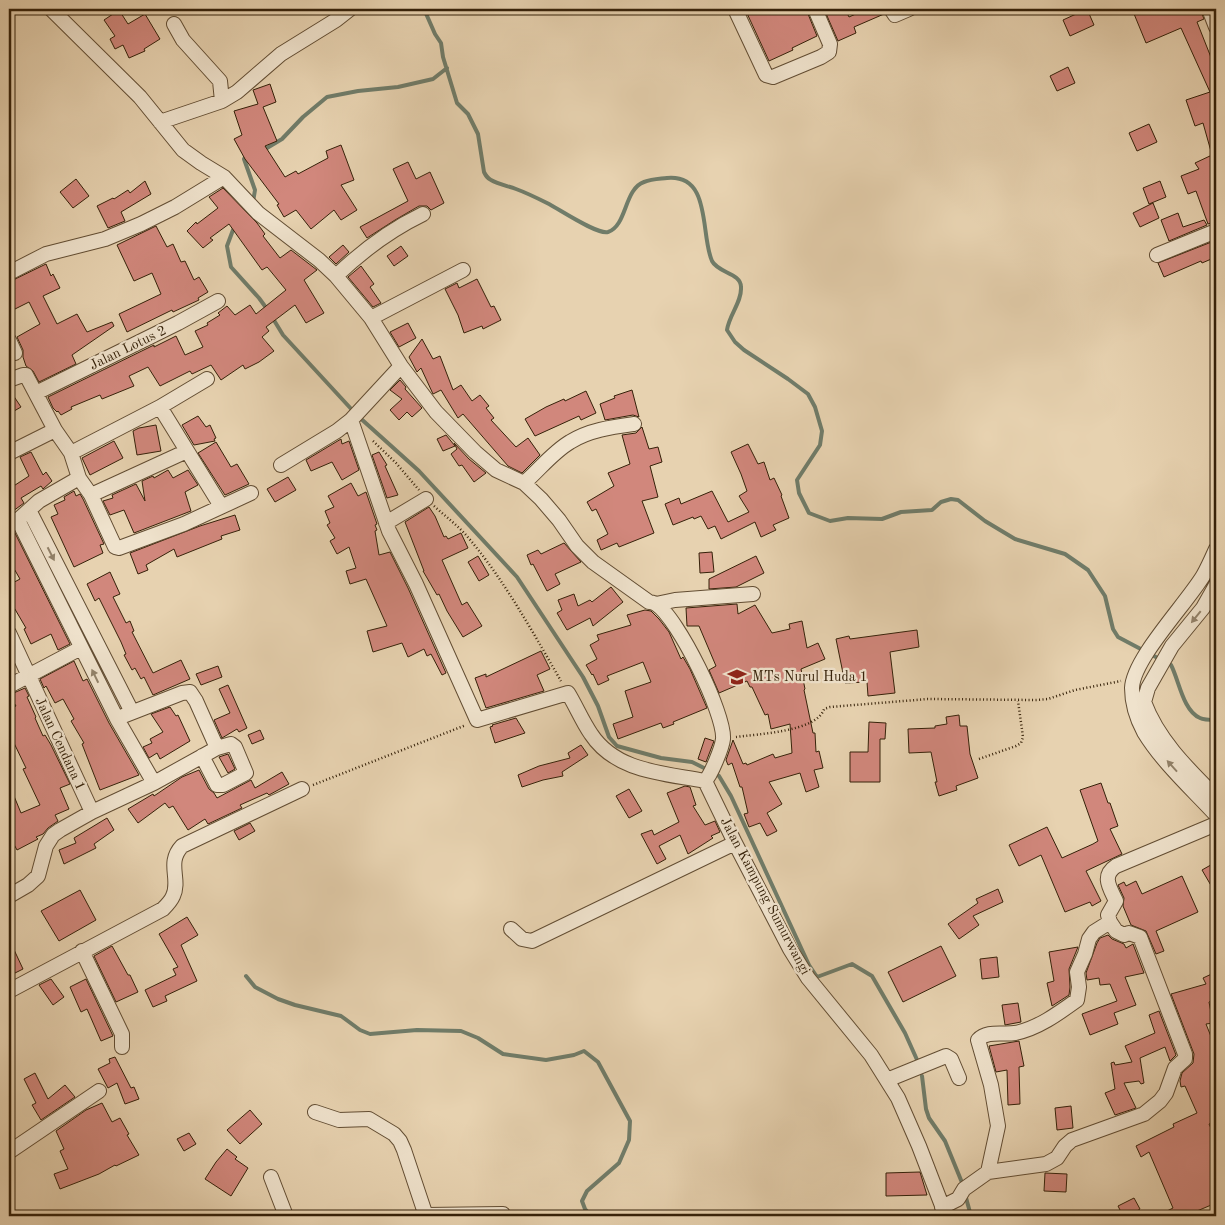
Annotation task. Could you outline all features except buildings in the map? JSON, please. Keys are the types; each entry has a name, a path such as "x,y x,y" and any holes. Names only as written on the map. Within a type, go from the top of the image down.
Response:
{"street":[{"path":"51,9 133,91 183,150 200,163 224,177 258,213 319,260 336,276 371,318 401,366 436,412 475,452 496,470 524,484 541,499 559,520 577,546 594,562 649,602 656,604 675,600 753,594"},
{"path":"160,122 222,101 237,92 281,54 336,20 350,9"},
{"path":"735,9 766,76 773,78 822,57 829,52 830,44 815,9"},
{"path":"893,12 909,9"},
{"path":"1209,9 1216,27"},
{"path":"174,24 183,40 220,81 222,101"},
{"path":"9,273 46,254 106,239 141,224 175,207 224,177"},
{"path":"336,276 378,240 406,222 423,214"},
{"path":"1157,255 1216,231"},
{"path":"371,318 463,270"},
{"name":"Jalan Lotus 2","path":"36,393 178,323 218,300"},
{"path":"281,465 337,431 355,415 401,366"},
{"path":"9,380 26,375 55,430 70,453 79,478 91,495 117,548 184,524 251,493"},
{"path":"70,453 160,408 208,379"},
{"path":"160,408 221,506"},
{"path":"355,415 389,531 420,593 477,720 568,693 591,734 602,748 617,759 635,768 707,779 723,739 717,709 710,692 674,625 656,604"},
{"path":"524,484 569,442 605,428 634,424"},
{"path":"9,453 55,430"},
{"path":"91,495 187,451"},
{"path":"79,478 39,500 30,510 13,522 66,617 117,720 154,783"},
{"path":"386,523 426,499"},
{"path":"30,510 132,712"},
{"path":"1216,549 1202,576 1143,659 1132,687 1137,717 1144,731 1158,751 1216,815"},
{"path":"1202,576 1216,583 1203,608 1172,646 1148,688 1144,702 1156,730 1190,772 1216,797"},
{"path":"66,617 80,610"},
{"name":"Jalan Cendana 1","path":"9,633 92,812"},
{"path":"9,686 81,648"},
{"path":"1143,659 1160,667"},
{"path":"117,720 182,692 190,692 217,748"},
{"path":"9,896 28,885 38,876 46,846 54,835 92,812 154,783 202,756 217,748 231,744 234,745 246,771 245,775 218,785 202,756"},
{"name":"Jalan Kampung Sumurwangi","path":"707,779 734,843 799,964 871,1055 887,1080 908,1121 944,1211"},
{"path":"9,991 163,909 170,902 174,894 174,859 176,852 182,846 302,790"},
{"path":"944,1211 988,1172 1053,1162 1072,1140 1144,1114 1160,1101 1166,1093 1175,1068 1185,1060 1185,1054 1140,937 1129,933 1124,935 1116,931 1110,922 1108,915 1116,901 1107,875 1116,866 1216,824"},
{"path":"511,929 522,939 532,941 734,843"},
{"path":"988,1172 998,1126 992,1085 978,1040 986,1034 1014,1033 1026,1030 1077,1000 1079,987 1078,972 1086,954 1089,939 1094,932 1110,922"},
{"path":"82,951 122,1034 122,1047"},
{"path":"887,1080 948,1056 959,1078"},
{"path":"9,1152 98,1092"},
{"path":"315,1112 339,1120 369,1119 394,1134 404,1150 426,1216 503,1214"},
{"path":"271,1176 286,1216"}],"path":[{"path":"370,438 396,462 426,499 465,534 489,564 528,624 568,693"},
{"path":"723,739 794,729 808,724 823,714 824,709 830,707 928,699 1018,701 1048,699 1075,690 1135,678"},
{"path":"979,759 1021,743 1023,737 1018,701"},
{"path":"302,790 477,720"}],"waterway":[{"path":"424,9 441,43 443,57 457,103 468,114 478,134 484,172 490,179 547,203 587,226 603,232 608,232 619,223 633,192 637,186 644,182 667,178 681,179 691,185 698,195 702,208 708,250 712,261 740,282 740,298 727,330 735,342 744,350 808,394 815,407 822,431 820,445 797,480 799,493 809,513 830,521 848,518 882,519 901,512 932,510 941,502 951,499 958,500 985,521 1015,539 1065,554 1088,570 1105,596 1113,629 1118,637 1171,665 1189,709 1200,718 1216,720"},
{"path":"262,148 267,148 282,139 303,117 327,97 358,91 398,87 433,79 447,68"},
{"path":"247,154 244,159 255,190 253,202"},
{"path":"236,227 227,246 231,267 267,309"},
{"path":"272,317 283,335 354,412"},
{"path":"359,417 419,471 517,577 583,677 598,706 609,737 617,746 661,758 692,762 708,770"},
{"path":"714,773 719,776 731,796 809,965 817,977 852,964 872,976 905,1033 918,1062"},
{"path":"246,976 255,987 278,999 341,1016 360,1030 370,1034 417,1030 461,1031 478,1038 503,1054 546,1060 574,1055 584,1051 598,1062 630,1121 629,1140 619,1163 587,1191 582,1201 585,1209 591,1216"},
{"path":"922,1076 929,1118 945,1141 963,1185"},
{"path":"965,1194 971,1216"}],"place":[{"name":"MTs Nurul Huda 1","path":"737,677"}]}
